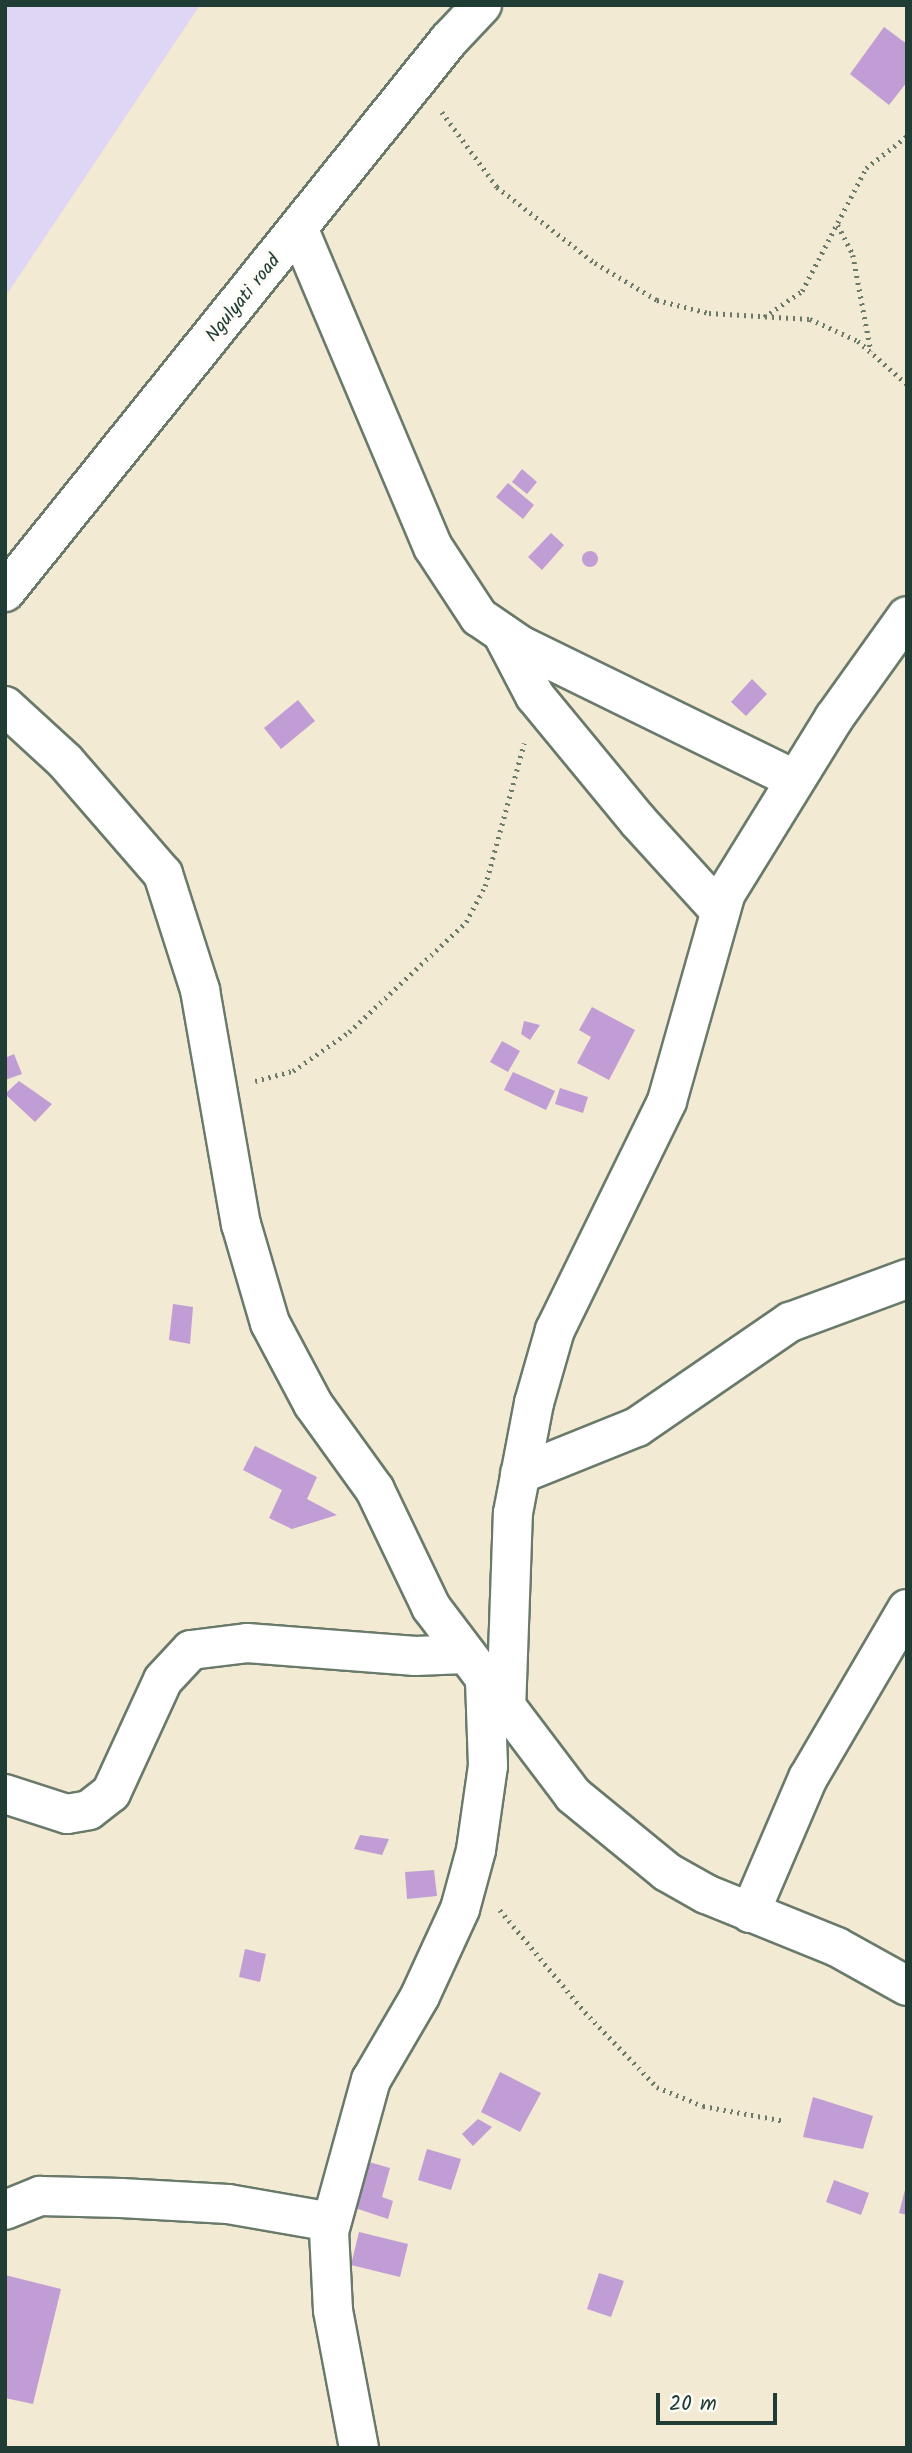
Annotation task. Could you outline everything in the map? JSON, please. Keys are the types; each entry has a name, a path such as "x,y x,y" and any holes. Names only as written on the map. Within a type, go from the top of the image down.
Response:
{"street":[{"name":"Ngulyati road","path":"5,592 418,79 482,5"},
{"path":"299,230 433,547 479,617 502,633 794,779"},
{"path":"359,2448 333,2310 331,2222 370,2080 420,1996 460,1909 469,1876 488,1766 486,1682 507,1610 520,1474 555,1330 667,1101 726,893 794,779 907,616"},
{"path":"502,633 536,696 639,822 720,911"},
{"path":"5,706 65,761 163,874 200,990 242,1224 270,1323 313,1404 375,1490 431,1607 573,1795 667,1872 750,1913 837,1947 907,1986"},
{"path":"520,1474 638,1427 790,1322 907,1279"},
{"path":"750,1913 808,1778 907,1609"},
{"path":"5,1794 67,1814 89,1810 111,1794 163,1680 191,1650 247,1643 415,1656 486,1682"},
{"path":"5,2210 40,2196 121,2197 228,2204 331,2222"}],"path":[{"path":"418,79 497,187 594,263 657,300 709,313 764,318 810,318 871,351 907,384"},
{"path":"764,318 802,290 866,168 907,136"},
{"path":"838,225 853,255 871,351"},
{"path":"217,1090 293,1071 349,1032 466,922 485,886 536,696"},
{"path":"469,1876 585,2012 657,2087 703,2106 785,2121"}],"shaded area":[{"path":"5,5 200,5 5,297"}],"building":[{"path":"884,27 907,44 907,82 889,105 850,74"},
{"path":"522,469 537,482 527,494 512,482"},
{"path":"508,483 534,505 523,519 496,497"},
{"path":"551,533 564,545 542,570 528,557"},
{"path":"590,551 598,559 590,567 582,559"},
{"path":"752,679 767,694 746,716 731,702"},
{"path":"298,700 315,721 281,749 264,728"},
{"path":"592,1007 635,1030 609,1080 577,1063 591,1037 579,1030"},
{"path":"524,1021 540,1025 530,1040 521,1034"},
{"path":"502,1041 520,1051 508,1072 490,1062"},
{"path":"14,1054 22,1074 5,1080 5,1058"},
{"path":"513,1072 555,1091 546,1110 504,1090"},
{"path":"19,1081 52,1104 35,1122 5,1094"},
{"path":"560,1088 588,1097 583,1113 555,1104"},
{"path":"173,1304 193,1307 190,1344 169,1340"},
{"path":"255,1446 317,1477 307,1499 337,1515 292,1529 269,1518 282,1490 243,1470"},
{"path":"360,1835 389,1839 382,1855 354,1849"},
{"path":"434,1870 437,1896 407,1899 405,1872"},
{"path":"245,1949 266,1954 260,1982 239,1977"},
{"path":"500,2072 541,2093 520,2132 481,2112"},
{"path":"813,2097 873,2116 863,2149 803,2137"},
{"path":"478,2119 492,2127 473,2146 462,2134"},
{"path":"427,2149 461,2159 451,2190 418,2180"},
{"path":"369,2162 390,2168 382,2197 393,2201 388,2219 355,2208"},
{"path":"834,2180 869,2193 861,2215 826,2202"},
{"path":"907,2186 907,2215 899,2213"},
{"path":"359,2232 408,2244 400,2277 351,2265"},
{"path":"599,2273 624,2281 611,2317 587,2309"},
{"path":"5,2275 61,2289 33,2404 5,2398"}]}
